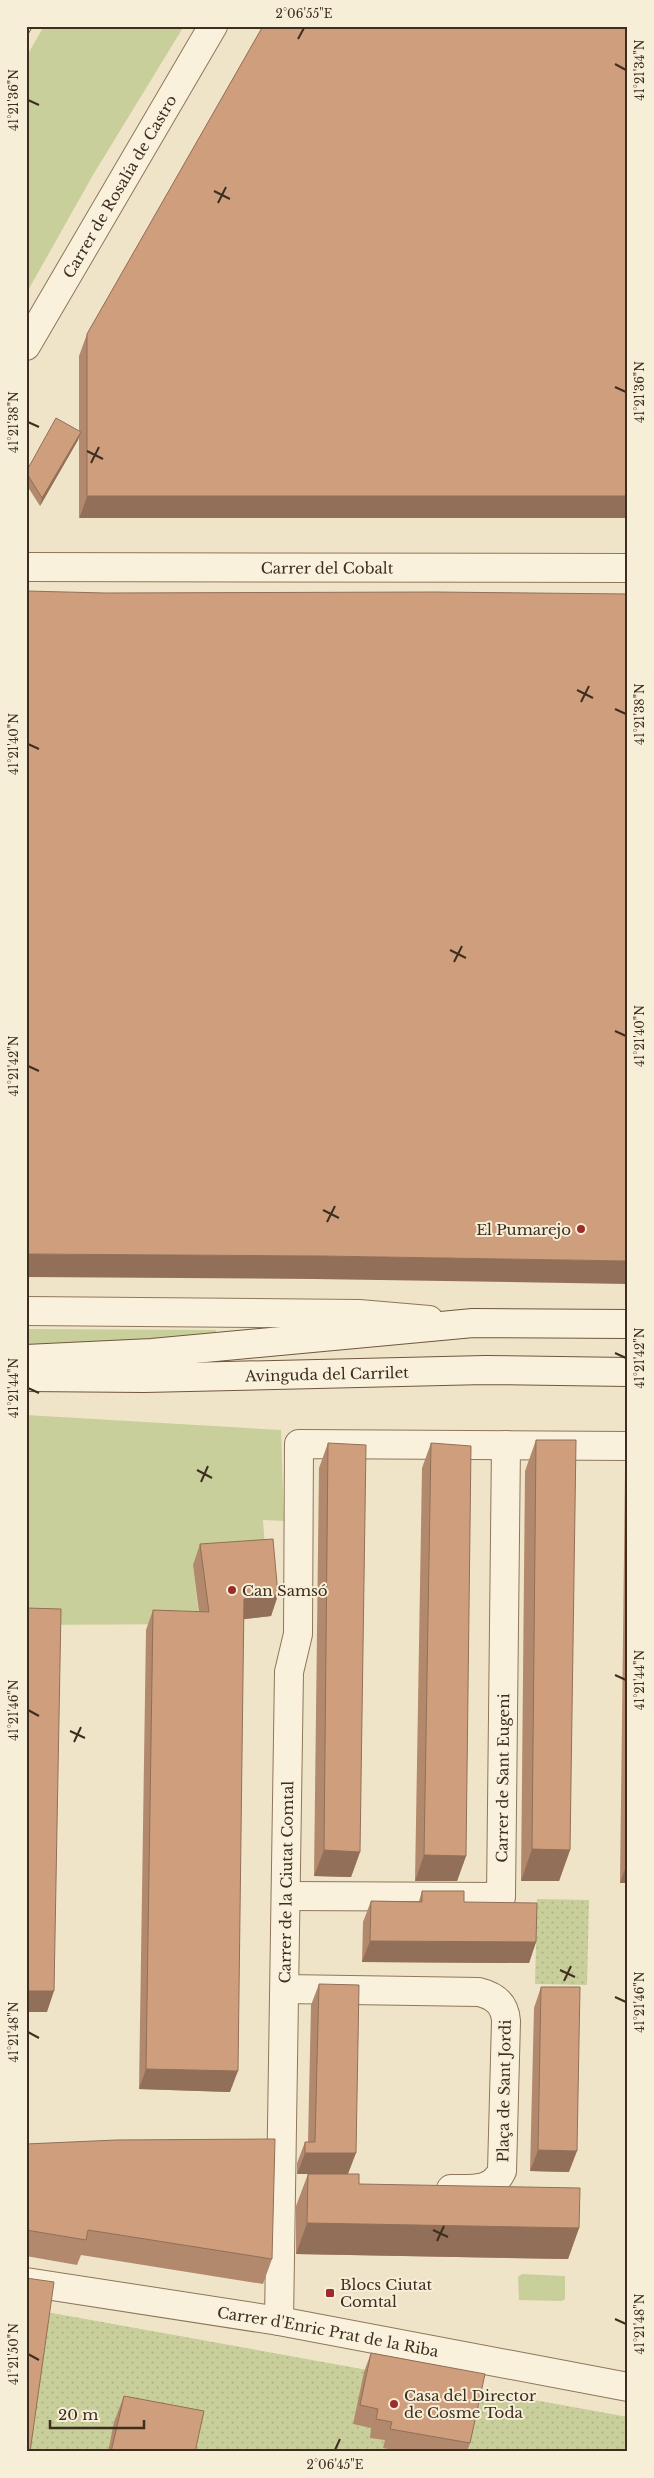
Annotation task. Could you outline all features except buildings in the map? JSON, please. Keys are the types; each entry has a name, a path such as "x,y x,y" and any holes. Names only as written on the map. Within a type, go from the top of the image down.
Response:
{"street":[{"name":"Carrer de Rosalía de Castro","path":"26,346 213,26"},
{"name":"Carrer del Cobalt","path":"26,567 628,568"},
{"name":"Avinguda del Carrilet","path":"26,1312 359,1314 473,1323 628,1324"},
{"name":"Avinguda del Carrilet","path":"26,1359 152,1353 473,1323"},
{"name":"Avinguda del Carrilet","path":"26,1377 144,1378 485,1370 628,1372"},
{"name":"Carrer de la Ciutat Comtal","path":"279,2321 293,2190 285,1989 289,1672 298,1634 299,1444 506,1445"},
{"path":"506,1445 628,1446"},
{"name":"Carrer de Sant Eugeni","path":"286,1896 500,1897 506,1445"},
{"name":"Plaça de Sant Jordi","path":"285,1989 479,1992 489,1994 503,2007 506,2021 502,2171 494,2182 478,2189 430,2190"},
{"name":"Carrer d'Enric Prat de la Riba","path":"26,2282 279,2321 628,2387"}],"green space":[{"path":"44,26 184,26 93,175 26,294 26,57"},
{"path":"26,1329 216,1330 216,1335 26,1347"},
{"path":"26,1415 281,1430 284,1521 263,1520 266,1560 193,1565 200,1624 26,1625"},
{"path":"537,1899 589,1900 587,1985 535,1984"},
{"path":"522,2274 565,2276 565,2299 562,2301 519,2300 518,2277"},
{"path":"41,2311 628,2417 628,2452 26,2452"}],"railway":[{"path":"26,33 30,26"}],"place":[{"name":"El Pumarejo","path":"581,1229"},
{"name":"Can Samsó","path":"232,1590"},
{"name":"Blocs Ciutat Comtal","path":"330,2293"},
{"name":"Casa del Director de Cosme Toda","path":"394,2404"}]}
